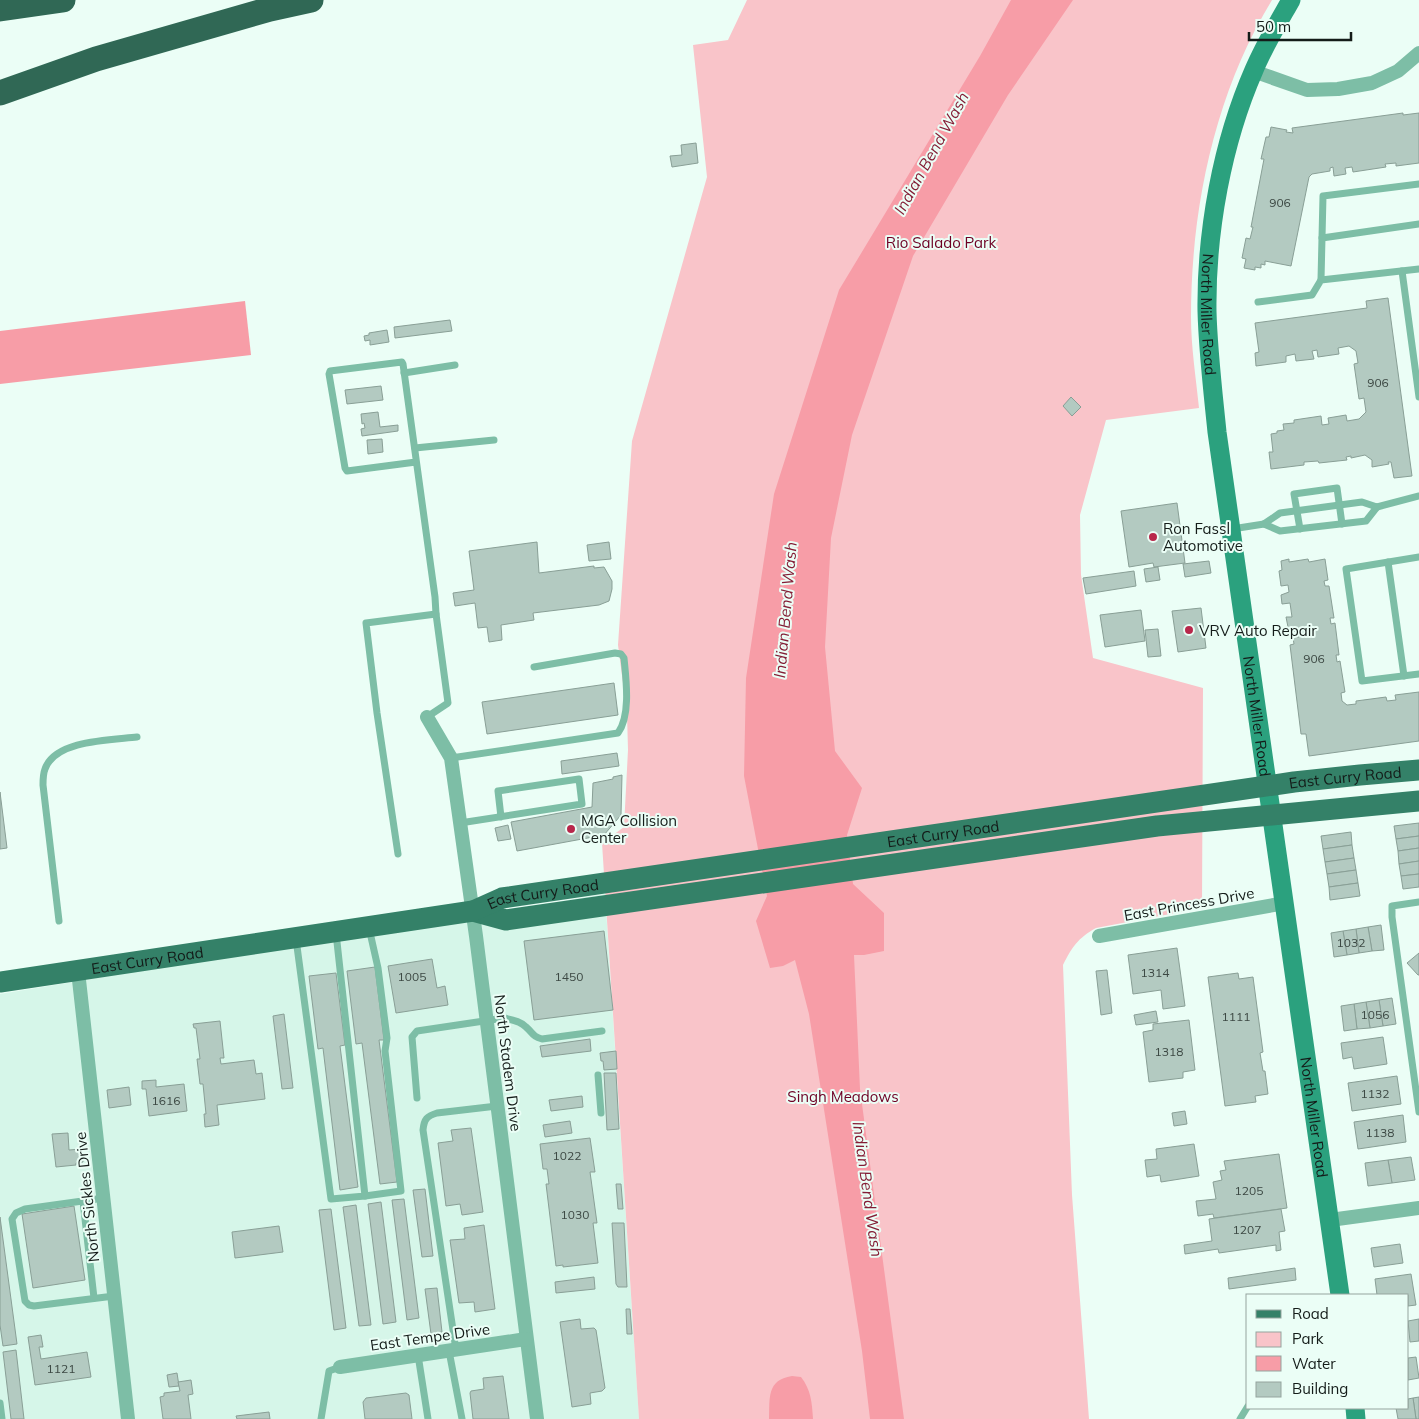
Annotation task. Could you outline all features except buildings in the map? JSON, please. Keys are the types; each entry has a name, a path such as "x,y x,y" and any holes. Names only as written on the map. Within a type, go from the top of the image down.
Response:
{"highway":[{"path":"0,8 63,0"},
{"path":"0,93 96,59 270,9 311,0"}],"main road":[{"name":"East Curry Road","path":"0,982 472,912 502,898 1267,787 1360,775 1419,770"},
{"name":"East Curry Road","path":"472,912 506,920 1157,826 1419,800"}],"street":[{"name":"North Miller Road","path":"1291,0 1253,71 1235,122 1219,185 1211,242 1207,309 1209,354 1217,432 1340,1294"},
{"path":"1253,71 1307,90 1338,89 1372,83 1398,71 1419,53"},
{"name":"North Stadem Drive","path":"427,717 451,758 537,1419"},
{"name":"East Princess Drive","path":"1099,936 1285,903"},
{"name":"North Sickles Drive","path":"78,971 128,1419"},
{"path":"1330,1220 1419,1208"},
{"name":"East Tempe Drive","path":"340,1367 526,1339"}],"lane":[{"path":"1258,302 1312,295 1321,280 1323,196 1419,184"},
{"path":"1322,238 1419,224"},
{"path":"1321,280 1419,269"},
{"path":"1402,271 1417,369 1419,397"},
{"path":"416,462 346,471 330,371 333,369 400,361 403,364 448,702 427,717"},
{"path":"404,373 456,365"},
{"path":"414,448 494,440"},
{"path":"1300,529 1294,494 1337,488 1342,524"},
{"path":"1232,529 1264,524 1280,513 1362,502 1377,507 1419,496"},
{"path":"1264,524 1280,531 1366,521 1377,507"},
{"path":"1419,557 1346,568 1362,681 1419,674"},
{"path":"1388,562 1404,676"},
{"path":"398,854 366,623 436,614"},
{"path":"451,758 618,733 623,727 626,692 624,658 621,654 534,667"},
{"path":"59,921 43,785 45,769 52,757 63,750 83,744 137,737"},
{"path":"460,823 502,817 582,804 579,779 498,791 502,817"},
{"path":"1419,902 1392,906 1419,1112"},
{"path":"296,939 331,1199 400,1191 386,1051 387,1038 378,968 368,928"},
{"path":"336,932 365,1196"},
{"path":"417,1098 412,1037 417,1031 504,1018 516,1021 526,1027 533,1036 542,1039 602,1031"},
{"path":"598,1075 601,1113"},
{"path":"462,1419 423,1130 424,1121 428,1116 437,1113 497,1106"},
{"path":"104,1198 25,1209 16,1213 12,1219 22,1288 25,1301 29,1305 34,1306 114,1296"},
{"path":"83,1201 94,1298"},
{"path":"418,1355 428,1419"},
{"path":"321,1419 329,1371 340,1367"},
{"path":"0,1403 2,1419"}],"shaded area":[{"path":"605,894 639,1419 0,1419 0,994"}],"green space":[{"name":"Rio Salado Park","path":"747,0 1272,0 1252,36 1235,73 1221,112 1202,193 1192,276 1191,317 1199,408 1106,420 1080,515 1081,575 1093,658 1203,688 1202,908 1096,928 1076,944 1063,965 1072,1195 1089,1419 639,1419 602,843 624,827 628,750 627,714 618,645 632,441 707,177 693,45 728,40"}],"water":[{"name":"Indian Bend Wash","path":"1011,0 1073,0 1008,95 913,256 852,435 831,538 825,647 835,751 862,788 847,835 853,884 884,913 884,951 854,955 860,1089 904,1419 870,1419 862,1351 809,1014 795,960 783,966 770,968 756,921 767,896 744,776 746,678 774,494 839,290 980,56"},
{"path":"245,301 251,355 0,384 0,331"},
{"path":"792,1376 801,1377 807,1387 813,1419 769,1419 770,1398 774,1386 784,1378"}],"place":[{"name":"Ron Fassl Automotive","path":"1153,537"},
{"name":"VRV Auto Repair","path":"1189,630"},
{"name":"MGA Collision Center","path":"571,829"}],"park label":[{"name":"Singh Meadows","path":"843,1096"}]}
